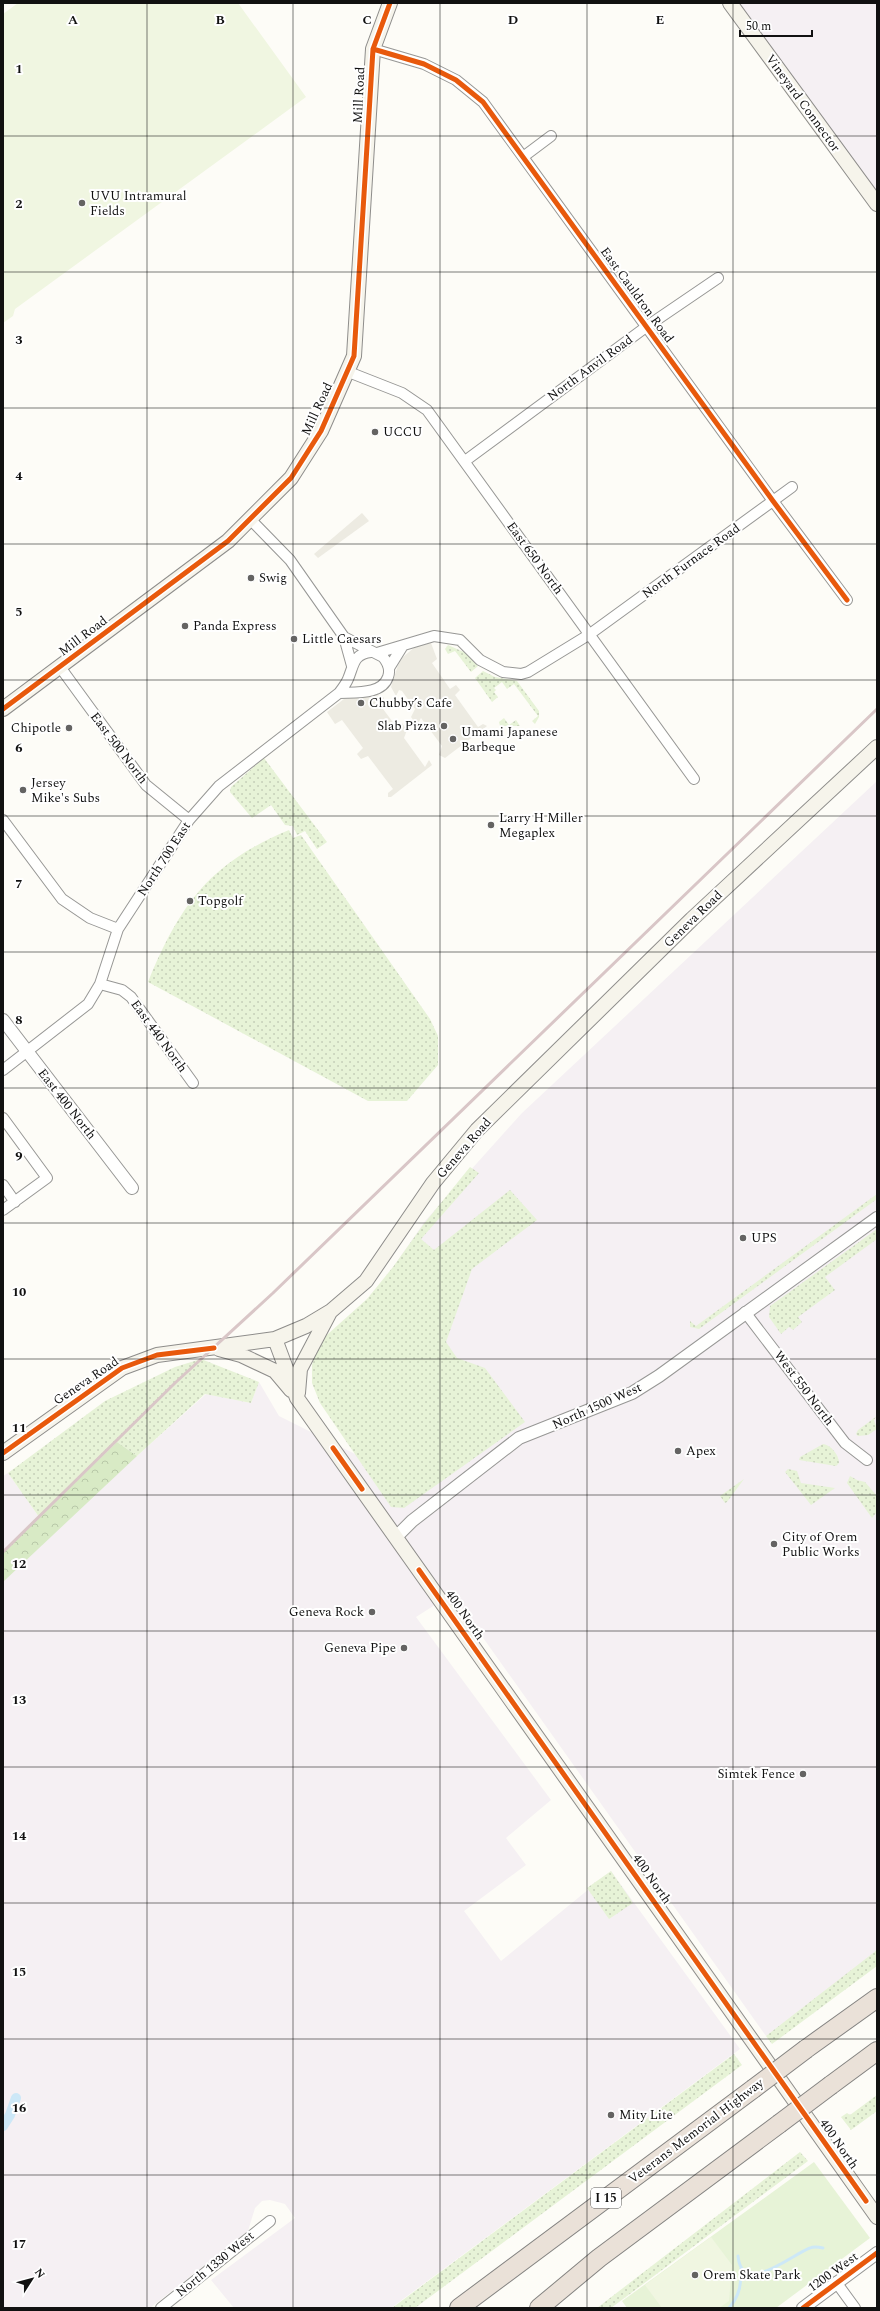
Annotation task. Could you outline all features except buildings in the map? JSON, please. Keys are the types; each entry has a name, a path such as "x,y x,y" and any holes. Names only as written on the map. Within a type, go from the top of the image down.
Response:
{"highway":[{"name":"Veterans Memorial Highway","path":"459,2308 806,2049 877,1998"},
{"path":"539,2308 599,2258 877,2051"}],"main road":[{"name":"Mill Road","path":"3,709 228,541 291,478 321,431 346,371 354,356 373,49 390,3"},
{"name":"Vineyard Connector","path":"730,3 877,204"},
{"name":"Geneva Road","path":"3,1453 122,1368 157,1355 275,1339 306,1326 330,1311 366,1281 433,1184 477,1130 692,919 877,747"},
{"path":"297,1398 300,1369 330,1311"},
{"name":"400 North","path":"275,1339 297,1398 877,2217"},
{"path":"214,1348 241,1355 275,1370 297,1398"}],"street":[{"name":"East Cauldron Road","path":"373,49 424,64 456,80 483,102 773,501 847,600"},
{"path":"523,157 551,136"},
{"name":"North Anvil Road","path":"465,461 646,327 718,278"},
{"name":"East 650 North","path":"346,371 402,393 427,410 694,779"},
{"name":"North Furnace Road","path":"590,634 792,487"},
{"path":"250,519 290,560 344,637 355,683 359,687 371,690"},
{"path":"340,693 359,656 396,646 402,647 434,636 460,640 487,664 503,672 521,674 539,667 590,634"},
{"path":"340,693 371,690 383,686 389,674 387,662 374,652 344,637"},
{"path":"389,668 402,647"},
{"name":"East 500 North","path":"60,667 146,785 189,820"},
{"name":"North 700 East","path":"3,1070 88,1004 100,984 118,929 189,820 219,786 340,693"},
{"path":"3,820 62,899 90,918 118,929"},
{"name":"East 440 North","path":"100,984 122,990 130,998 193,1083"},
{"name":"East 400 North","path":"3,1020 26,1052 132,1188"},
{"path":"3,1118 47,1178 3,1210"},
{"path":"3,1184 15,1202"},
{"name":"North 1500 West","path":"396,1537 412,1522 519,1438 632,1393 659,1376 745,1312 877,1218"},
{"name":"West 550 North","path":"745,1312 845,1443 867,1460"},
{"name":"North 1330 West","path":"161,2308 270,2220"},
{"name":"1200 West","path":"803,2308 877,2253"},
{"path":"836,2282 855,2308"}],"shaded area":[{"path":"738,3 877,3 877,197"},
{"path":"362,513 369,521 318,558 314,554"},
{"path":"431,643 437,659 432,663 450,689 456,685 460,690 455,695 478,727 483,724 487,726 445,758 439,755 442,746 421,718 417,725 411,717 415,709 402,691 399,690 396,696 391,687 398,665 403,657 415,647"},
{"path":"364,694 382,696 384,698 380,705 398,729 402,723 407,730 404,738 425,767 429,760 432,765 391,797 388,797 388,793 393,789 368,756 361,759 357,754 363,748 342,720 335,724 327,712 344,699"},
{"path":"877,781 877,1954 766,2036 452,1594 416,1617 551,1800 506,1838 526,1865 464,1911 501,1961 611,1871 740,2049 391,2308 234,2308 211,2280 295,2218 285,2204 270,2200 262,2201 255,2208 248,2231 150,2308 3,2308 3,1476 8,1473 39,1517 117,1442 137,1456 206,1394 251,1403 259,1382 279,1416 383,1468 378,1289 425,1221 522,1113"}],"green space":[{"name":"UVU Intramural Fields","path":"18,3 238,3 306,97 15,309 13,316 3,323 3,14"},
{"path":"448,645 466,653 478,666 471,672 455,651 448,654 445,649"},
{"path":"483,671 495,677 517,681 539,711 539,717 535,724 532,721 538,716 514,684 507,689 502,682 494,688 496,690 494,692 498,697 492,702 475,678"},
{"path":"504,718 509,725 516,720 520,726 500,726 499,722"},
{"path":"264,758 327,842 317,849 305,831 297,835 293,826 285,825 271,805 252,818 230,792 231,787"},
{"name":"Topgolf","path":"289,830 293,838 301,835 430,1019 438,1036 438,1065 407,1101 368,1101 148,982 172,930 186,908 201,889 218,872 238,857"},
{"path":"470,1167 479,1173 421,1239 434,1250 510,1190 537,1220 472,1269 446,1342 457,1358 485,1368 525,1422 404,1508 391,1507 320,1403 312,1383 312,1365 319,1342 367,1299 393,1267 423,1225"},
{"path":"877,1194 877,1199 699,1329 690,1327 690,1321 696,1326"},
{"path":"877,1229 877,1239 825,1277 835,1290 798,1317 802,1322 793,1330 789,1327 781,1334 769,1317 770,1306"},
{"path":"201,1359 259,1382 251,1403 205,1394 137,1456 117,1442 39,1517 8,1473 105,1401 175,1367"},
{"path":"877,1416 874,1420 877,1429 868,1435 858,1436 856,1434 858,1430"},
{"path":"117,1442 137,1456 3,1582 3,1552"},
{"path":"823,1444 832,1448 836,1454 839,1463 836,1466 799,1460 800,1457"},
{"path":"788,1469 797,1471 801,1483 835,1488 811,1505 785,1472"},
{"path":"850,1476 865,1482 877,1496 877,1512 872,1518 847,1483"},
{"path":"744,1479 727,1502 725,1503 720,1496"},
{"path":"611,1871 633,1903 609,1919 587,1888"},
{"path":"877,1950 877,1966 772,2044 766,2036"},
{"path":"734,2054 742,2065 415,2308 392,2308"},
{"path":"877,2095 877,2111 851,2130 841,2117 847,2113 850,2115"},
{"path":"800,2152 808,2161 611,2308 597,2308"},
{"path":"814,2162 870,2238 776,2308 627,2308 622,2301"},
{"name":"Orem Skate Park","path":"711,2237 732,2265 729,2301 719,2308 662,2308 645,2285"}],"waterway":[{"path":"3,2126 10,2115 16,2098"},
{"path":"738,2256 742,2268 748,2273 758,2274 769,2270 812,2247 823,2248"},
{"path":"729,2308 738,2294 741,2280 741,2268"}],"railway":[{"path":"3,1552 175,1383 273,1293 877,709"}],"cycle path":[{"path":"3,709 228,541 291,478 321,431 354,356 373,49 390,3"},
{"path":"373,49 424,64 456,80 483,102 773,501 847,600"},
{"path":"3,1453 122,1368 157,1355 214,1348"},
{"path":"333,1448 362,1489"},
{"path":"419,1570 866,2201"},
{"path":"803,2308 877,2253"}],"place":[{"name":"UVU Intramural Fields","path":"82,203"},
{"name":"UCCU","path":"375,432"},
{"name":"Swig","path":"251,578"},
{"name":"Panda Express","path":"185,626"},
{"name":"Little Caesars","path":"294,639"},
{"name":"Chubby’s Cafe","path":"361,703"},
{"name":"Slab Pizza","path":"444,726"},
{"name":"Chipotle","path":"69,728"},
{"name":"Umami Japanese Barbeque","path":"453,739"},
{"name":"Jersey Mike's Subs","path":"23,790"},
{"name":"Larry H Miller Megaplex","path":"491,825"},
{"name":"Topgolf","path":"190,901"},
{"name":"UPS","path":"743,1238"},
{"name":"Apex","path":"678,1451"},
{"name":"City of Orem Public Works","path":"774,1544"},
{"name":"Geneva Rock","path":"372,1612"},
{"name":"Geneva Pipe","path":"404,1648"},
{"name":"Simtek Fence","path":"803,1774"},
{"name":"Mity Lite","path":"611,2115"},
{"name":"Orem Skate Park","path":"695,2275"}]}
